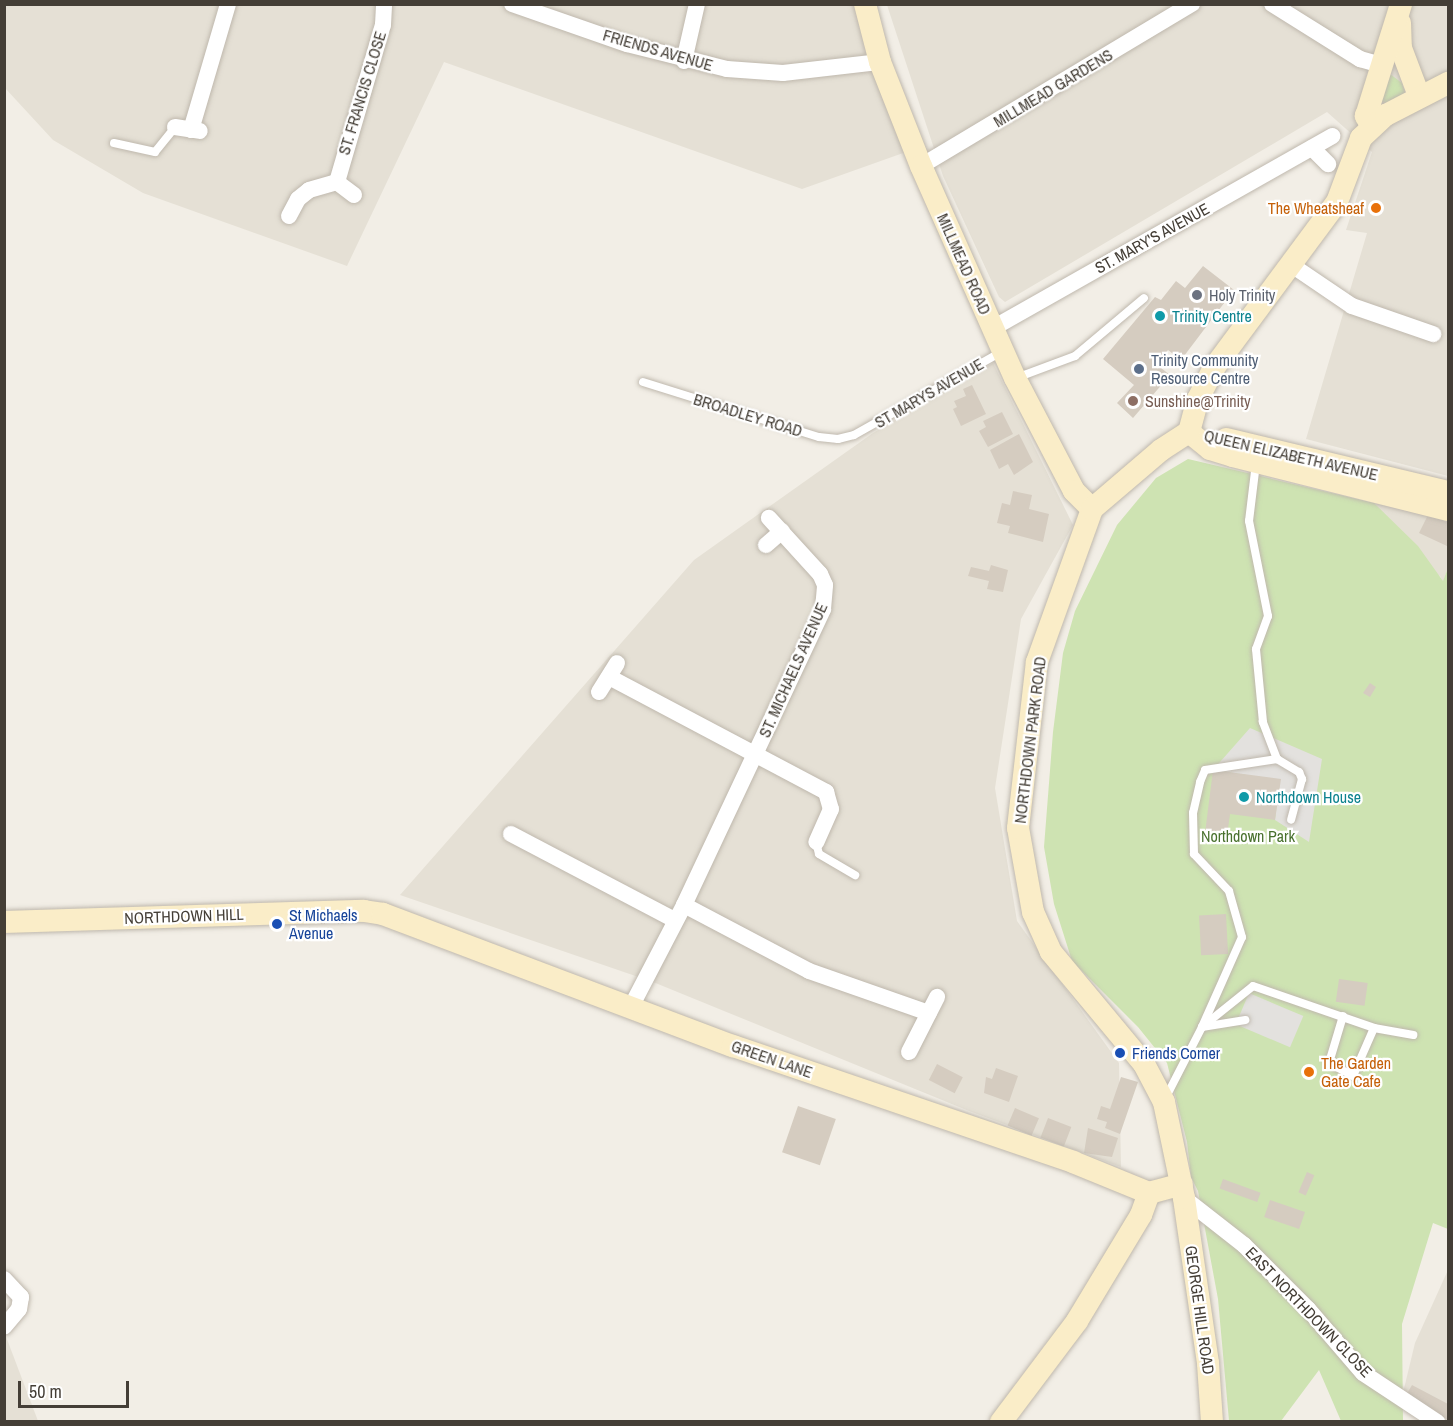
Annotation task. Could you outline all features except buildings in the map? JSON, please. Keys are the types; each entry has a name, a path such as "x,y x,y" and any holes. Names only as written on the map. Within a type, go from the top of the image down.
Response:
{"main road":[{"name":"MILLMEAD ROAD","path":"865,4 880,62 921,166 1015,378 1074,491 1092,509"},
{"path":"1372,127 1366,116 1394,66 1401,48 1401,6"},
{"path":"1394,66 1419,96"},
{"path":"1189,432 1198,399 1214,369 1293,266 1336,202 1361,138 1372,127 1419,96 1449,83"},
{"name":"QUEEN ELIZABETH AVENUE","path":"1189,432 1210,449 1256,463 1323,471 1449,492"},
{"name":"QUEEN ELIZABETH AVENUE","path":"1189,432 1449,510"},
{"name":"NORTHDOWN PARK ROAD","path":"1183,1191 1164,1102 1143,1064 1051,952 1033,912 1018,828 1037,662 1092,509 1161,450 1189,432"},
{"name":"NORTHDOWN HILL","path":"4,922 364,911"},
{"name":"GREEN LANE","path":"364,911 413,922 630,1007 1073,1162 1149,1193"},
{"path":"1001,1422 1077,1321 1141,1215 1149,1193 1183,1191"},
{"name":"GEORGE HILL ROAD","path":"1183,1191 1208,1363 1212,1422"}],"street":[{"path":"189,129 228,4"},
{"name":"ST. FRANCIS CLOSE","path":"337,182 383,25 384,4"},
{"name":"FRIENDS AVENUE","path":"512,4 684,61 783,74 880,62"},
{"path":"684,61 696,4"},
{"path":"1272,4 1360,59 1394,66"},
{"name":"MILLMEAD GARDENS","path":"921,166 1188,6"},
{"name":"ST. MARY'S AVENUE","path":"993,328 1332,136"},
{"path":"1312,148 1328,164"},
{"path":"289,216 298,200 309,190 337,182 354,195"},
{"path":"1293,266 1352,306 1433,334"},
{"name":"ST. MICHAELS AVENUE","path":"630,1007 680,912 826,598 820,574 769,518"},
{"path":"766,545 782,531"},
{"name":"ST. MICHAELS AVENUE","path":"599,692 613,670 725,740 756,752 826,792 831,809 816,842"},
{"path":"511,834 809,971 929,1013"},
{"path":"909,1052 937,998"},
{"name":"EAST NORTHDOWN CLOSE","path":"1183,1191 1244,1245 1308,1309 1363,1373 1437,1422"},
{"path":"4,1279 21,1297 19,1310 4,1327"}],"lane":[{"path":"114,143 155,152 189,129"},
{"path":"1015,378 1075,356 1144,298"},
{"name":"ST MARYS AVENUE","path":"854,435 1003,351"},
{"name":"BROADLEY ROAD","path":"643,382 819,437 854,435"},
{"path":"1256,463 1250,520 1268,616 1256,649 1263,722 1277,759 1299,772 1302,779 1291,820"},
{"path":"1164,1102 1202,1027 1242,937 1229,891 1194,854 1193,813 1200,782 1205,770 1277,759"},
{"path":"816,842 819,854 855,875"},
{"path":"1202,1027 1253,986 1343,1016 1374,1029 1413,1035"},
{"path":"1343,1016 1329,1063 1353,1076 1374,1029"},
{"path":"1202,1027 1245,1020"}],"shaded area":[{"path":"5,5 859,5 906,152 802,189 444,62 347,266 143,193 53,140 5,88"},
{"path":"887,5 1448,5 1448,476 1306,439 1367,233 1346,230 1372,152 1327,112 1005,302 999,297 943,176"},
{"path":"993,363 1073,525 1021,619 995,788 1017,921 1119,1063 1121,1167 969,1111 653,982 400,895 694,560 873,433"},
{"path":"1374,503 1448,520 1448,568 1443,582 1440,576 1361,540"},
{"path":"1250,728 1322,759 1309,842 1275,820 1280,780 1213,770"},
{"path":"1249,993 1303,1016 1290,1047 1236,1024"},
{"path":"1448,1270 1447,1421 1402,1397 1415,1343"},
{"path":"5,1334 38,1421 5,1421"}],"green space":[{"path":"1390,74 1402,83 1405,93 1385,103 1380,99"},
{"name":"Northdown Park","path":"1188,459 1374,503 1418,546 1443,581 1448,568 1448,1229 1433,1223 1402,1324 1403,1421 1341,1421 1319,1370 1281,1421 1229,1421 1218,1299 1198,1191 1191,1177 1187,1142 1167,1063 1138,1027 1072,961 1054,904 1044,847 1053,732 1063,653 1075,611 1117,525 1156,478"}],"place":[{"name":"The Wheatsheaf","path":"1376,208"},
{"name":"Holy Trinity","path":"1197,295"},
{"name":"Trinity Centre","path":"1160,316"},
{"name":"Trinity Community Resource Centre","path":"1139,369"},
{"name":"Sunshine@Trinity","path":"1133,401"},
{"name":"Northdown House","path":"1244,797"},
{"name":"St Michaels Avenue","path":"277,924"},
{"name":"Friends Corner","path":"1120,1053"},
{"name":"The Garden Gate Cafe","path":"1309,1072"}]}
